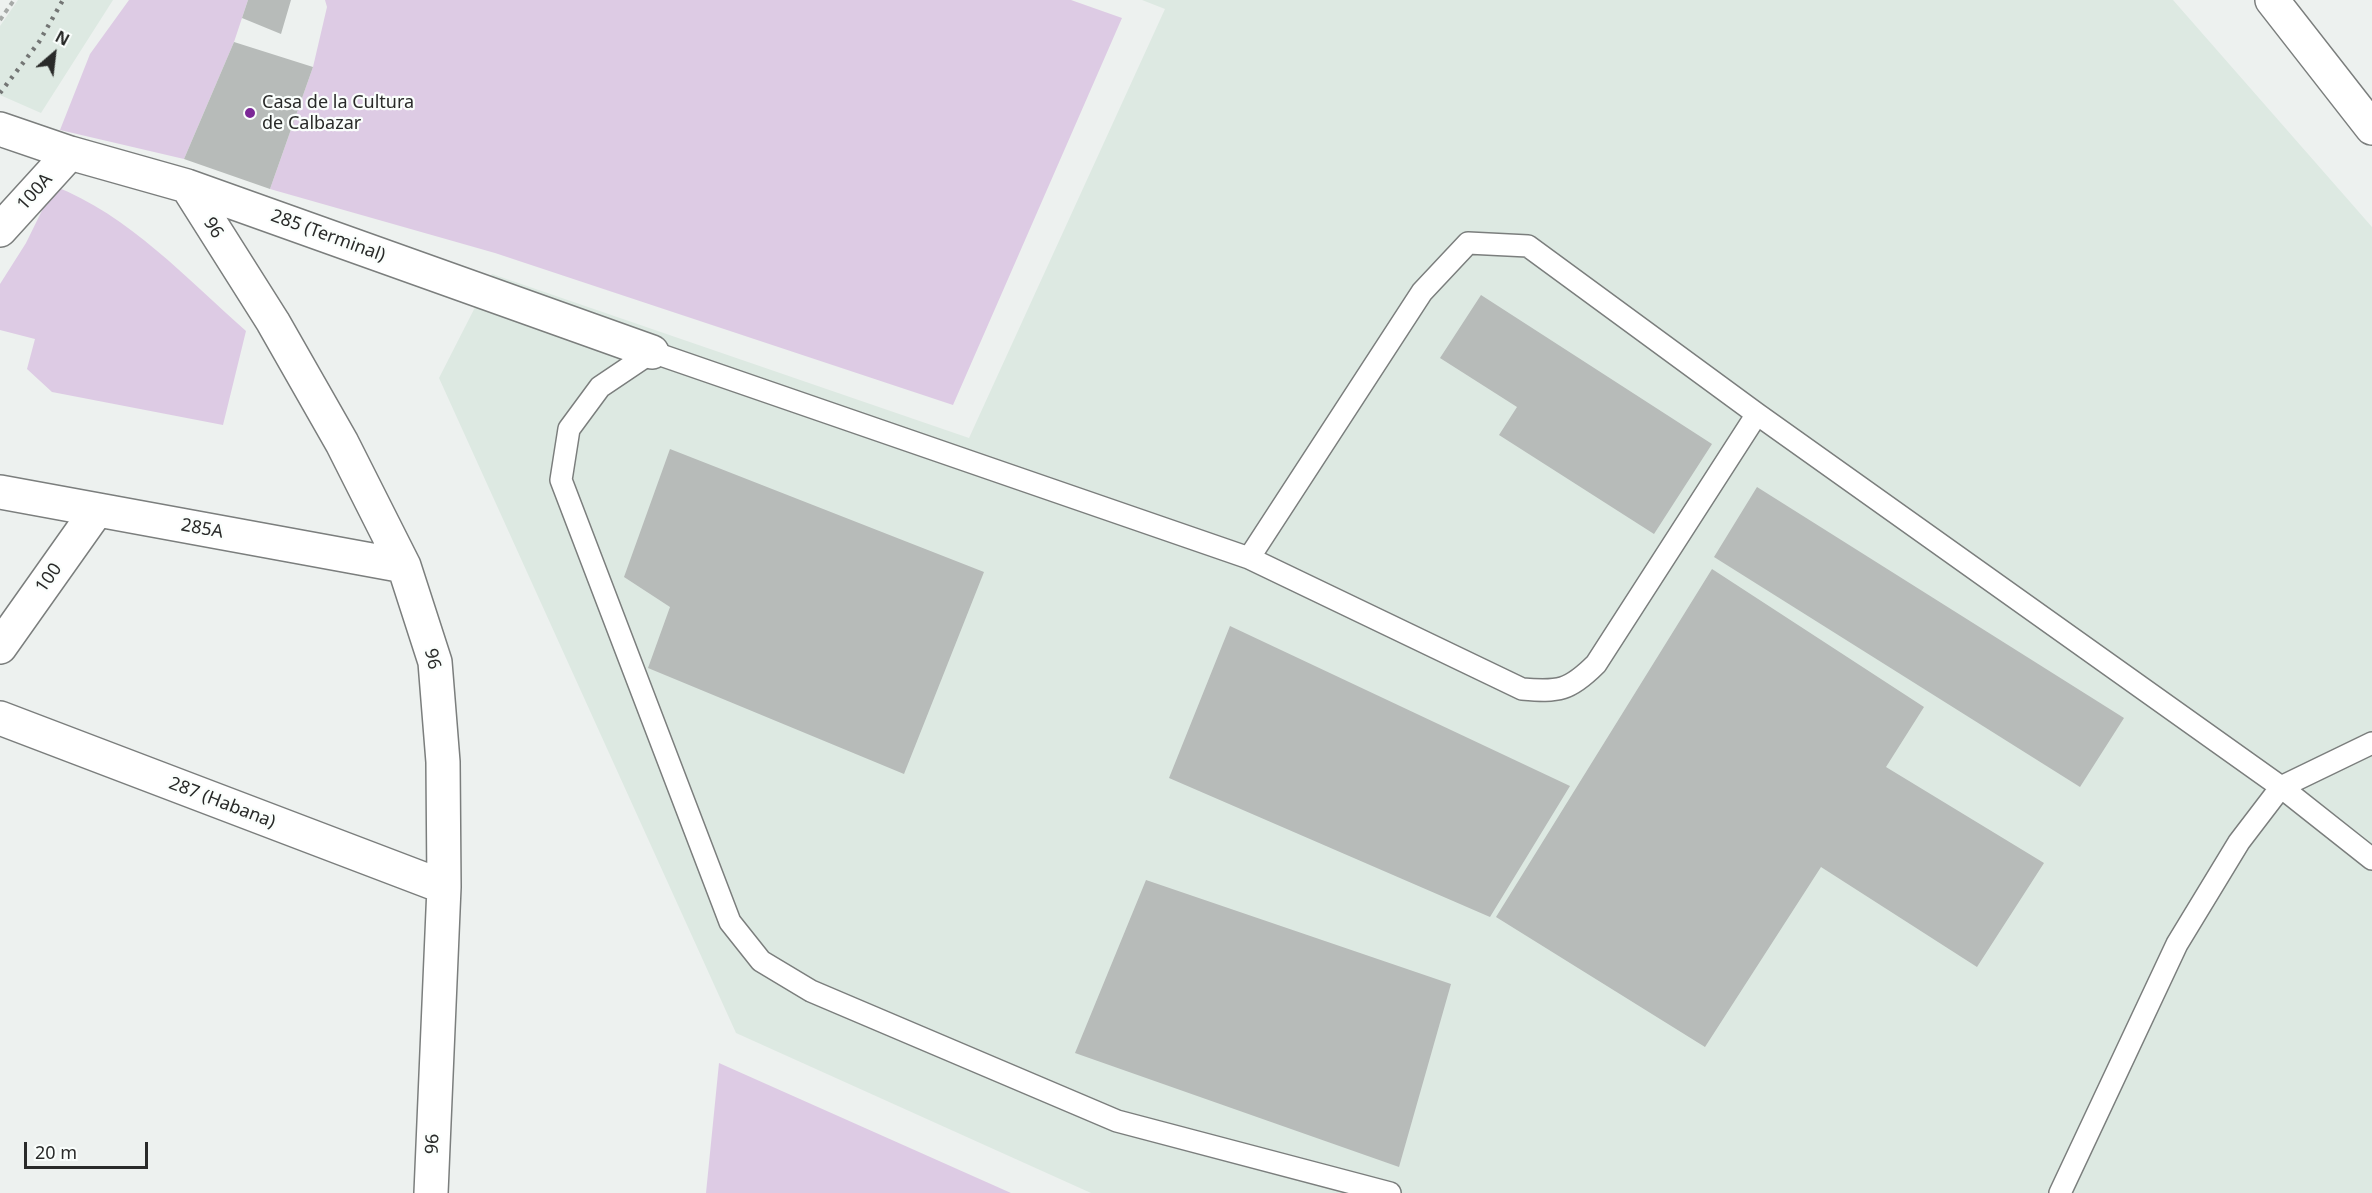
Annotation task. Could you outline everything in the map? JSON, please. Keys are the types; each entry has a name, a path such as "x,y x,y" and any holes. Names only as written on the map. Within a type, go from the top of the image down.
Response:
{"street":[{"path":"2272,0 2372,128"},
{"name":"285 (Terminal)","path":"0,129 70,153 187,186 652,352"},
{"name":"100A","path":"0,230 70,153"},
{"name":"96","path":"187,186 285,343 342,443 404,566 435,662 443,762 444,887 431,1193"},
{"name":"285A","path":"0,492 404,566"},
{"name":"100","path":"0,647 97,510"},
{"name":"287 (Habana)","path":"0,718 444,887"}],"lane":[{"path":"1249,558 1422,292 1468,243 1528,246 1757,414 2281,787 2372,859"},
{"path":"1390,1193 1117,1121 811,991 761,960 730,922 561,480 569,429 600,387 652,352 1249,558 1522,689 1551,691 1577,683 1596,664 1757,414"},
{"path":"2060,1193 2177,944 2239,843 2281,787 2372,743"}],"path":[{"path":"0,20 14,0"}],"shaded area":[{"path":"18,0 113,0 41,113 0,95 0,26"},
{"path":"129,0 248,0 234,42 184,159 60,130 90,54"},
{"path":"325,0 1071,0 1122,18 953,405 495,253 270,189 313,67 327,7"},
{"path":"1142,0 2173,0 2372,227 2372,1193 1091,1193 736,1033 439,378 492,274 969,438 1165,9"},
{"path":"54,186 81,198 132,231 246,331 223,425 52,392 27,369 35,339 0,330 0,284 26,243"},
{"path":"719,1063 1011,1193 706,1193"}],"building":[{"path":"248,0 291,0 281,34 242,18"},
{"name":"Casa de la Cultura de Calbazar","path":"234,42 313,67 270,189 184,159"},
{"path":"1481,295 1712,444 1654,534 1499,435 1517,407 1440,358"},
{"path":"670,449 984,572 904,774 648,668 670,607 624,577"},
{"path":"1757,487 2124,718 2080,787 1714,557"},
{"path":"1712,569 1924,707 1886,767 2044,863 1977,967 1821,867 1705,1047 1496,917"},
{"path":"1230,626 1570,786 1490,917 1169,778"},
{"path":"1146,880 1451,984 1399,1167 1075,1053"}],"railway":[{"path":"0,93 39,42 63,0"}],"place":[{"name":"Casa de la Cultura de Calbazar","path":"250,113"}]}
